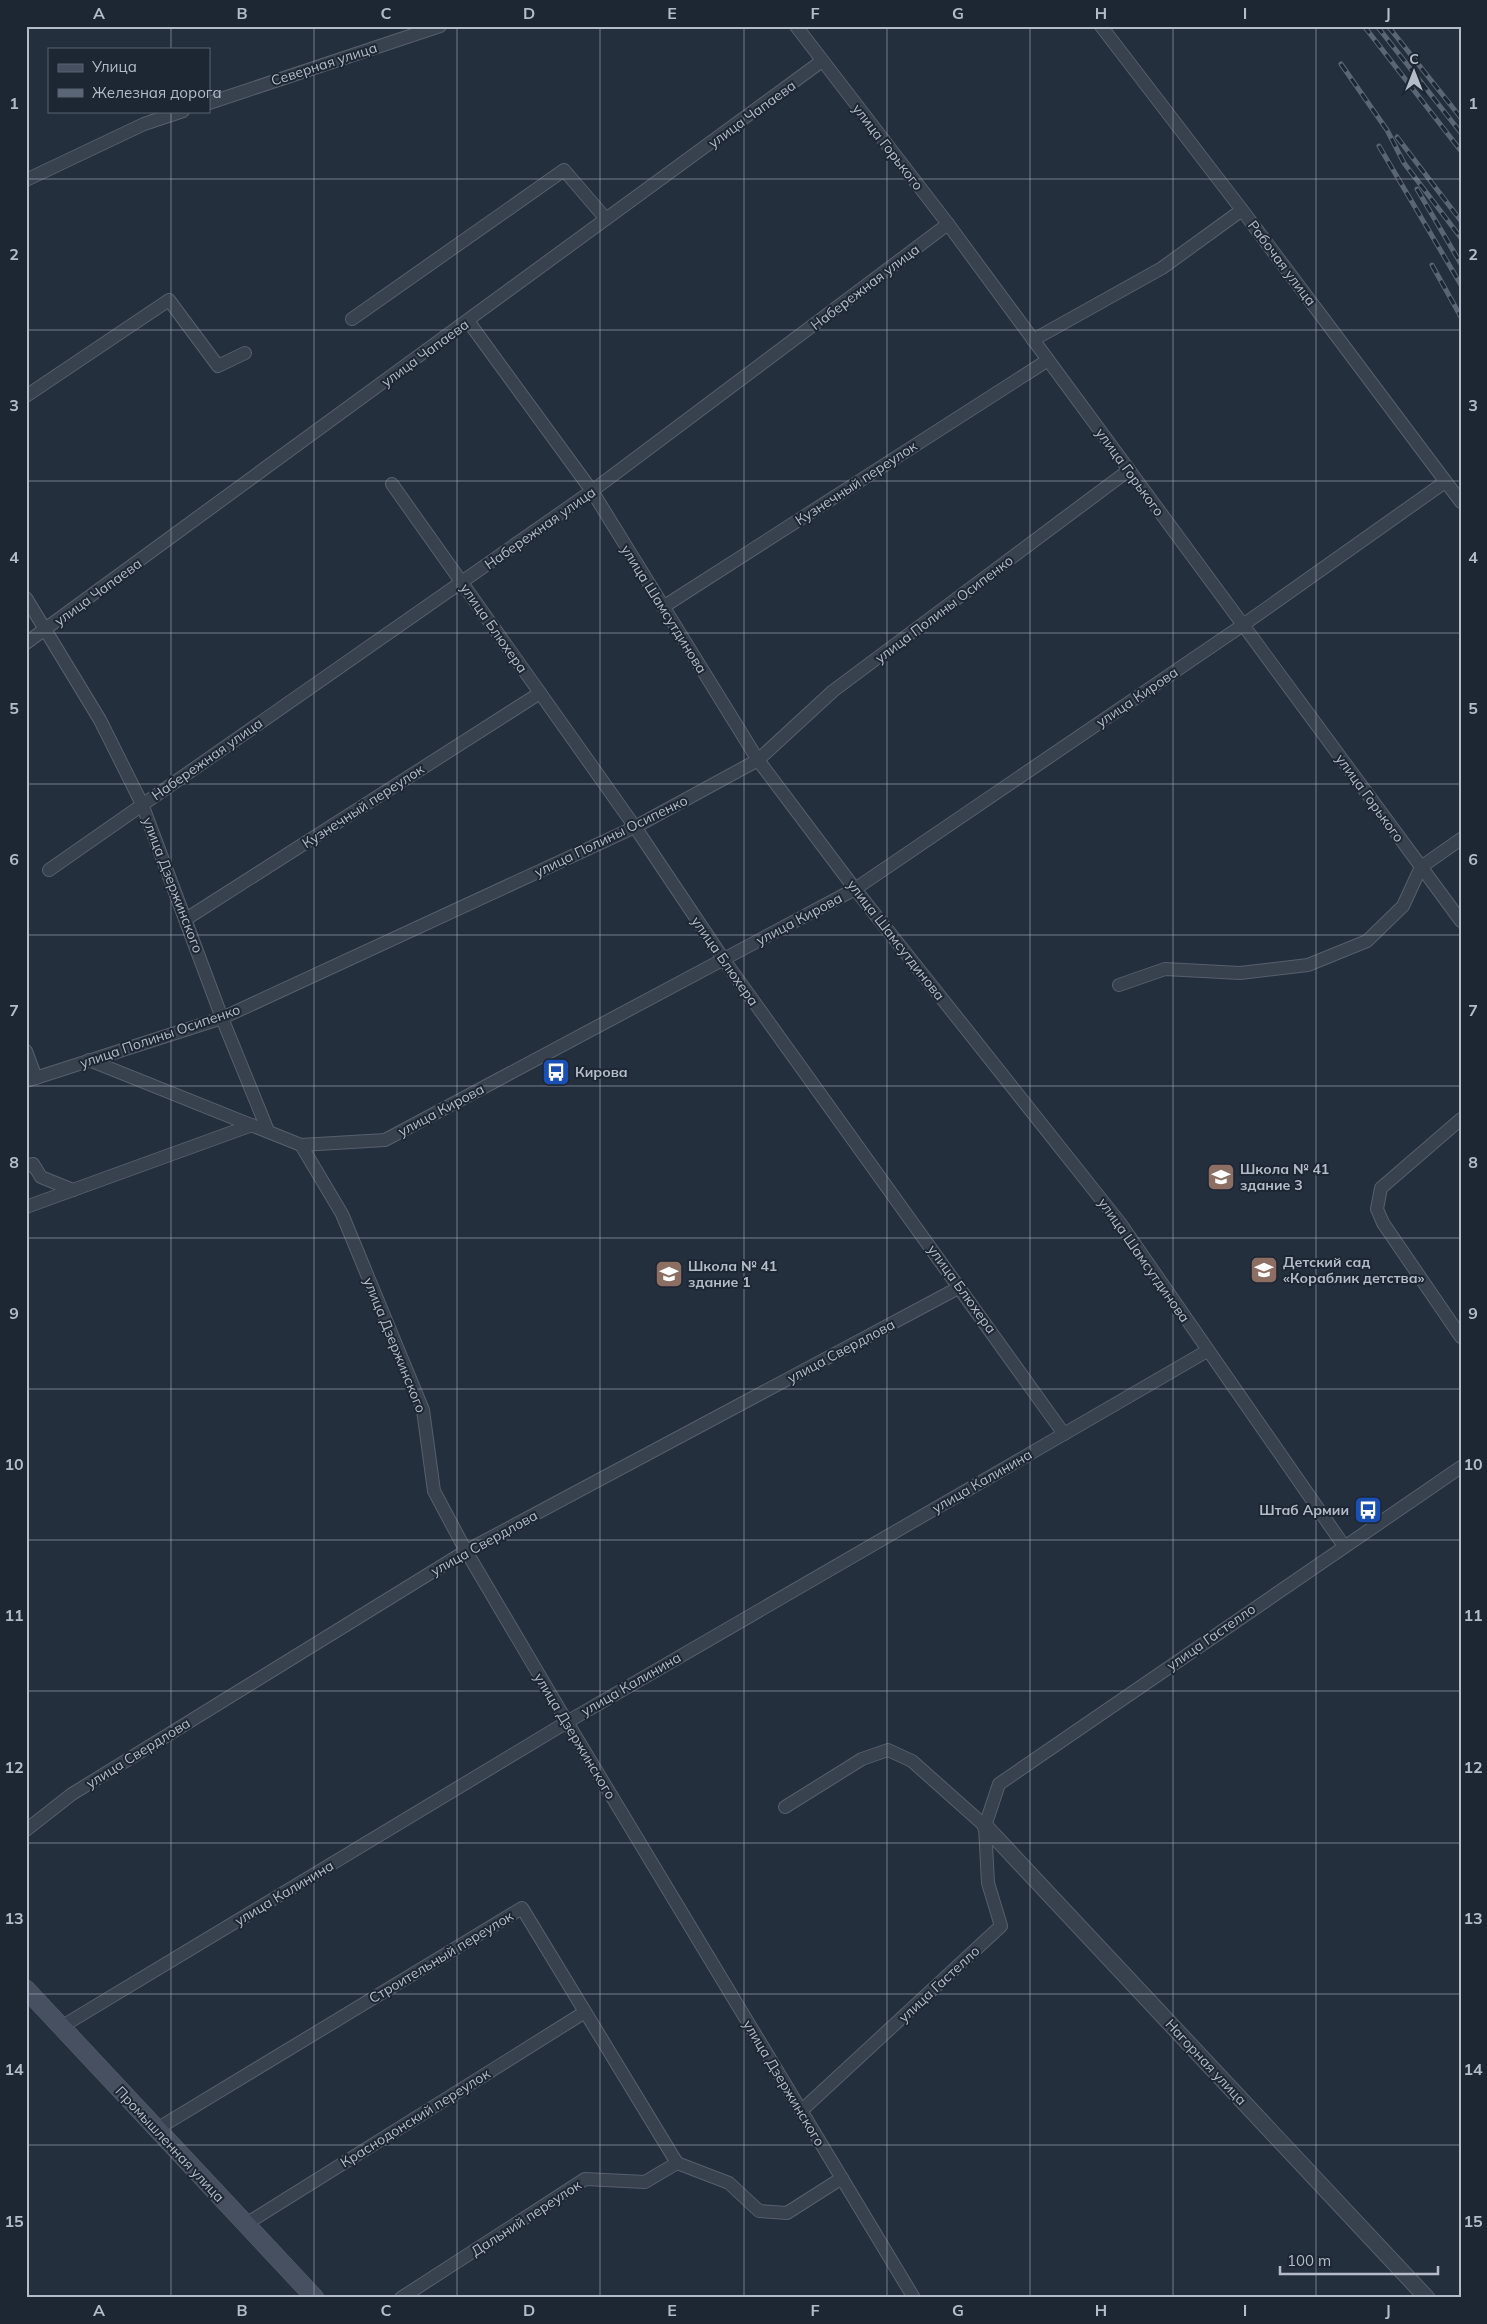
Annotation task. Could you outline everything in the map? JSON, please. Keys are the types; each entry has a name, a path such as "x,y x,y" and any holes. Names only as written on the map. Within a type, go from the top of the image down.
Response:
{"main road":[{"name":"Промышленная улица","path":"26,1990 315,2298"}],"street":[{"name":"Северная улица","path":"210,103 440,26"},
{"name":"улица Горького","path":"796,26 948,224 1461,921"},
{"name":"Рабочая улица","path":"1101,26 1461,502"},
{"name":"улица Чапаева","path":"26,643 47,630 822,61"},
{"path":"26,180 144,124 180,112"},
{"path":"352,320 564,170 606,219"},
{"path":"1033,340 1162,268 1242,210"},
{"name":"Набережная улица","path":"49,870 592,491 948,224"},
{"path":"26,396 169,300 218,366 246,353"},
{"name":"улица Шамсутдинова","path":"468,321 592,491 758,760 855,889 1120,1223 1344,1546"},
{"name":"Кузнечный переулок","path":"663,607 1048,360"},
{"name":"улица Полины Осипенко","path":"31,1080 222,1018 635,827 758,760 833,692 1129,470"},
{"name":"улица Кирова","path":"89,1060 301,1145 385,1140 855,889 1243,625 1445,482"},
{"name":"улица Блюхера","path":"392,484 635,827 724,960 1064,1434"},
{"name":"улица Дзержинского","path":"26,598 100,720 142,804 222,1018 268,1131"},
{"name":"Кузнечный переулок","path":"186,919 540,693"},
{"path":"1119,984 1165,970 1240,973 1308,965 1367,941 1403,906 1421,867 1461,839"},
{"path":"26,1051 31,1080"},
{"path":"1461,1119 1381,1188 1377,1209 1383,1222 1461,1337"},
{"path":"26,1207 252,1125"},
{"name":"улица Дзержинского","path":"301,1145 342,1214 423,1410 434,1491 466,1551 567,1722 914,2298"},
{"path":"26,1166 33,1164 41,1178 73,1190"},
{"name":"улица Свердлова","path":"26,1830 72,1794 466,1551 960,1287"},
{"name":"улица Калинина","path":"61,2027 567,1722 1207,1351"},
{"name":"улица Гастелло","path":"801,2112 1002,1926 988,1883 986,1826 998,1784 1461,1467"},
{"path":"785,1807 862,1759 888,1750 912,1761 986,1826"},
{"name":"Нагорная улица","path":"986,1826 1427,2298"},
{"name":"Строительный переулок","path":"157,2129 522,1908 677,2163"},
{"name":"Краснодонский переулок","path":"246,2224 585,2012"},
{"path":"677,2163 729,2183 759,2211 787,2213 842,2178"},
{"name":"Дальний переулок","path":"401,2298 585,2179 645,2182 677,2163"}],"railway":[{"path":"1364,26 1461,151"},
{"path":"1377,26 1461,133"},
{"path":"1388,26 1461,118"},
{"path":"1341,64 1387,130 1404,163 1461,238"},
{"path":"1397,137 1461,221"},
{"path":"1379,146 1461,285"},
{"path":"1417,189 1461,264"},
{"path":"1432,265 1461,317"}],"place":[{"name":"Кирова","path":"556,1072"},
{"name":"Школа № 41 здание 3","path":"1221,1177"},
{"name":"Детский сад «Кораблик детства»","path":"1264,1270"},
{"name":"Школа № 41 здание 1","path":"669,1274"},
{"name":"Штаб Армии","path":"1368,1510"}]}
